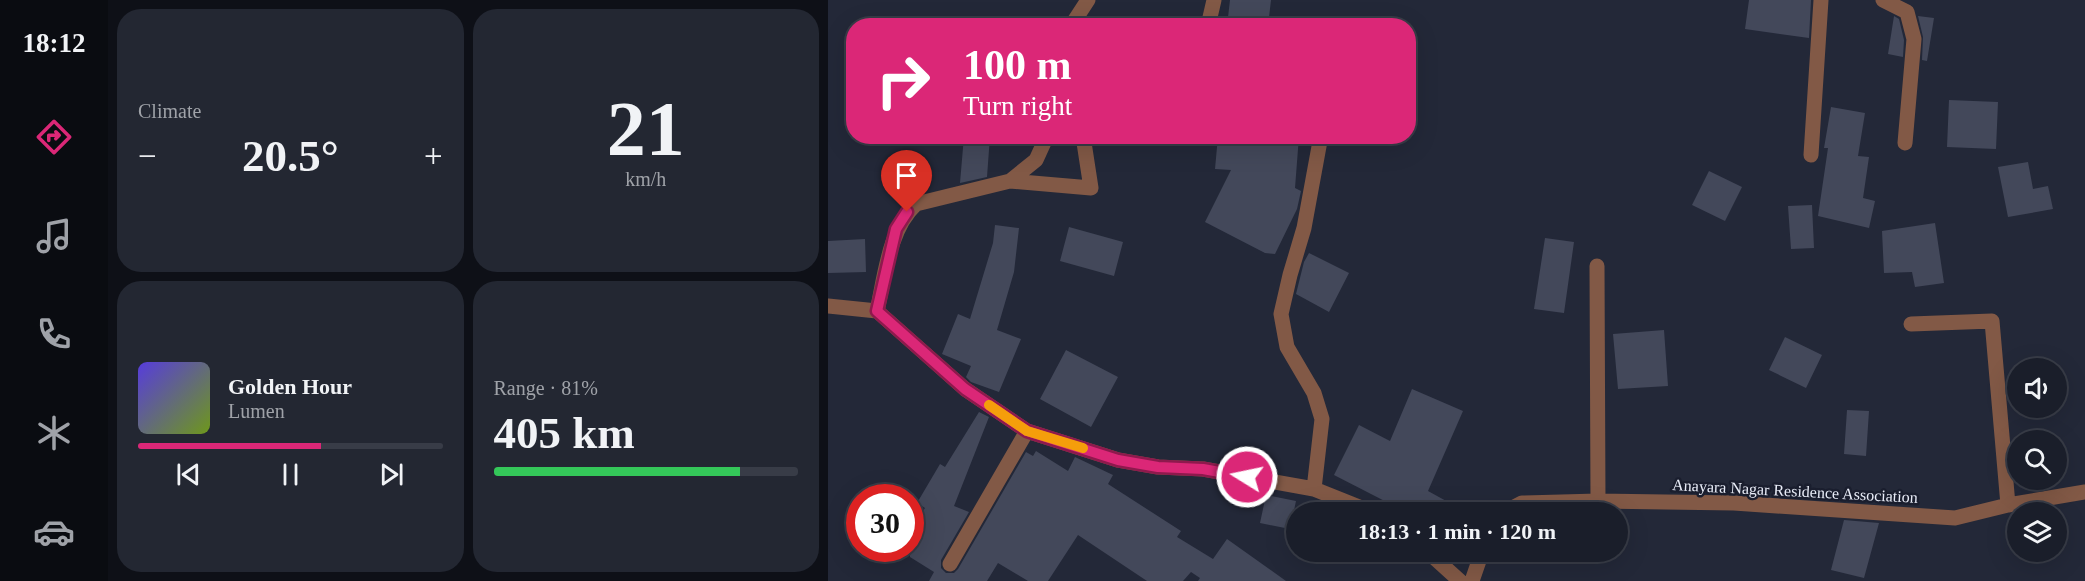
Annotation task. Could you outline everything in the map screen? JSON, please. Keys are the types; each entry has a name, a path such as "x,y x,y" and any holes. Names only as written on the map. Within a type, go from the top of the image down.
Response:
{"street":[{"path":"1076,18 1088,0"},
{"path":"1210,18 1214,0"},
{"path":"1811,155 1821,0"},
{"path":"1883,0 1907,12 1914,39 1910,63 1905,143"},
{"path":"1010,181 1036,160 1043,144"},
{"path":"877,311 896,229 907,212 916,204 1010,181 1091,188 1084,144"},
{"path":"1314,489 1322,419 1314,393 1287,346 1281,314 1304,228 1319,144"},
{"path":"1597,266 1598,501"},
{"path":"828,306 877,311 965,389 1027,431 1118,460 1158,467 1203,469 1314,489 1346,502"},
{"path":"1911,324 1992,321 2008,502"},
{"path":"950,564 1027,431"},
{"name":"Anayara Nagar Residence Association","path":"2026,502 2085,492"},
{"name":"Anayara Nagar Residence Association","path":"1560,502 1734,503 1954,518 2007,505"},
{"path":"1439,562 1460,581"},
{"path":"1472,581 1479,562"}],"building":[{"path":"1230,0 1271,0 1269,18 1228,18"},
{"path":"1749,0 1811,0 1809,38 1745,29"},
{"path":"1894,16 1899,19 1904,40 1903,57 1888,54"},
{"path":"1918,16 1934,18 1927,61 1922,60 1923,37"},
{"path":"1949,100 1998,102 1996,149 1947,147"},
{"path":"1831,107 1865,113 1858,156 1869,157 1863,198 1875,201 1869,228 1818,216 1828,148 1824,148"},
{"path":"963,144 989,144 987,177 960,183"},
{"path":"1217,144 1298,144 1295,188 1301,191 1297,209 1275,254 1265,253 1205,222 1231,170 1215,169"},
{"path":"2028,162 2033,189 2048,186 2053,209 2008,217 1998,167"},
{"path":"1709,171 1742,187 1725,221 1692,205"},
{"path":"1812,205 1814,248 1791,249 1788,206"},
{"path":"1935,223 1944,283 1915,287 1912,272 1884,273 1882,231"},
{"path":"995,225 1019,228 1014,272 997,330 1021,339 999,392 971,382 966,377 971,366 942,354 958,314 970,319 993,243"},
{"path":"1069,227 1123,242 1114,276 1060,261"},
{"path":"1545,238 1574,242 1564,313 1534,309"},
{"path":"865,239 866,272 828,273 828,241"},
{"path":"1309,253 1349,273 1329,312 1296,294 1304,262"},
{"path":"1664,330 1668,386 1618,389 1613,334"},
{"path":"1785,337 1822,355 1806,388 1769,370"},
{"path":"1066,350 1118,377 1091,427 1040,399"},
{"path":"1412,389 1463,411 1428,491 1448,502 1387,502 1334,475 1359,425 1390,441"},
{"path":"1847,410 1869,411 1866,456 1844,454"},
{"path":"979,412 989,417 954,506 969,512 941,560 941,568 946,573 954,573 958,569 1026,452 1033,456 1036,451 1068,471 1075,457 1113,475 1108,484 1181,531 1177,537 1213,559 1227,539 1286,581 1198,581 1200,578 1191,572 1183,581 1147,581 1078,535 1048,581 1028,581 998,563 987,581 929,581 934,572 918,562 924,562 924,491 940,464 945,467"},
{"path":"1266,495 1296,501 1286,502 1286,528 1260,523"},
{"path":"1844,520 1879,523 1864,578 1831,570"}],"slow traffic":[{"path":"989,405 1027,431 1083,448"}],"route":[{"path":"907,212 896,229 877,311 965,389 1027,431 1118,460 1158,467 1203,469 1247,477"}]}
